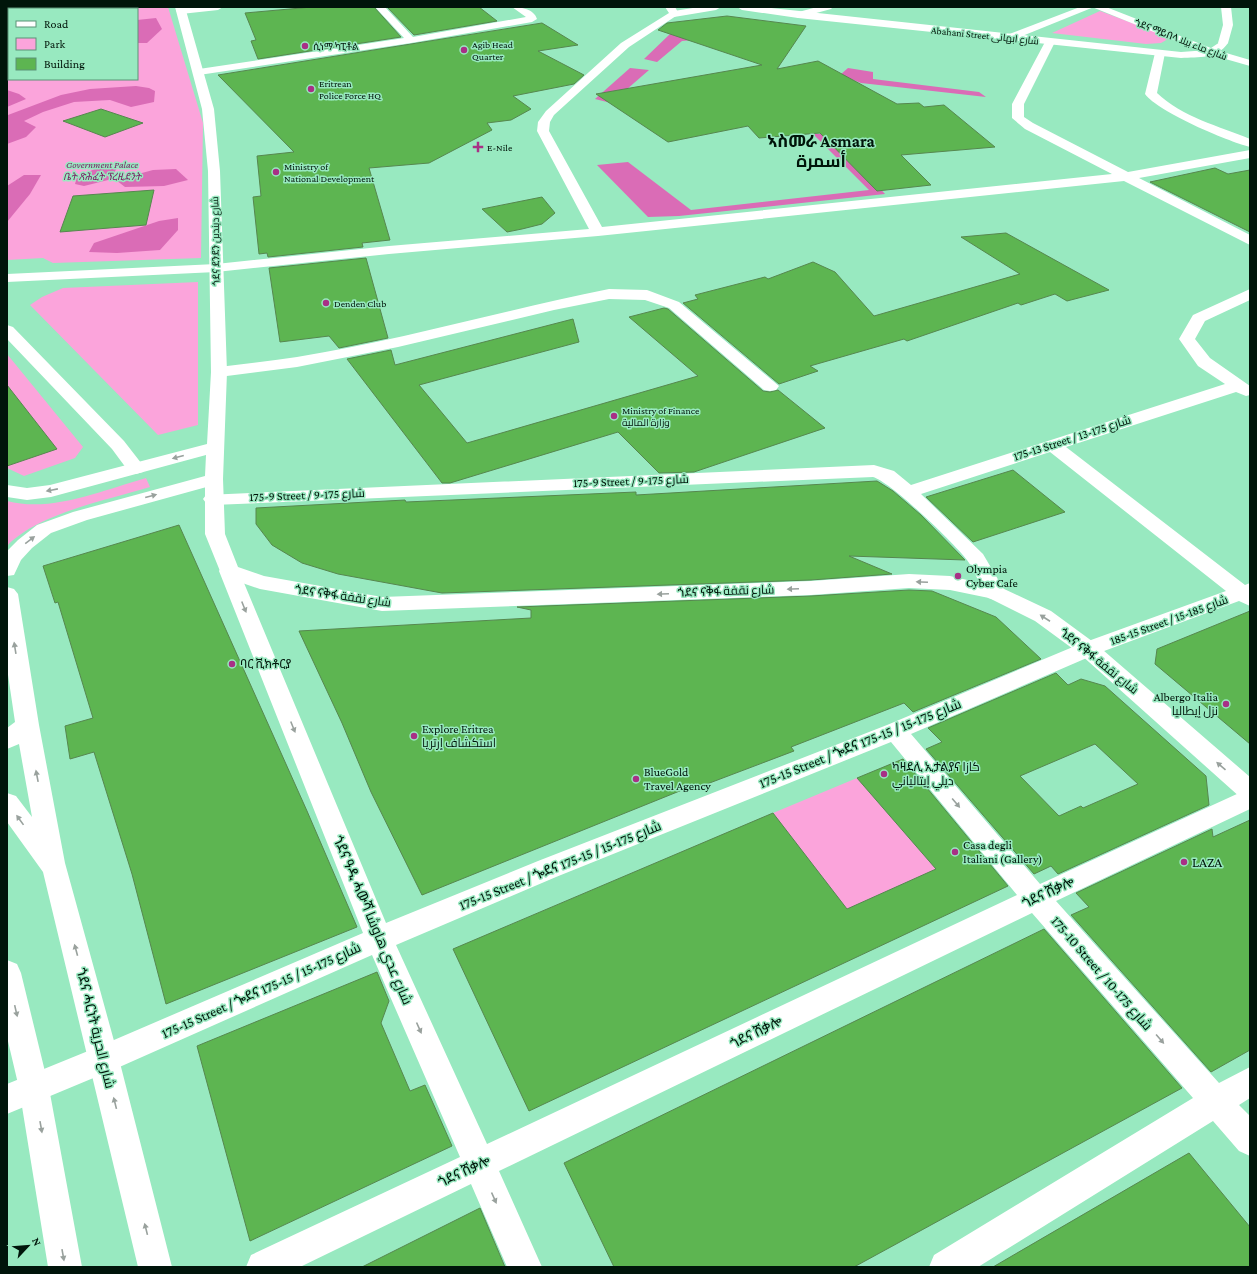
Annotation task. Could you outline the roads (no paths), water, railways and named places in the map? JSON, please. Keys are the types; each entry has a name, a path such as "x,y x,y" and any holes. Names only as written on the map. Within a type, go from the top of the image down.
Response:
{"main road":[{"path":"181,9 218,7"},
{"path":"380,7 411,40"},
{"path":"199,72 411,40 532,19 532,17 517,7"},
{"path":"598,232 543,131 544,122 550,113 625,45 672,10 716,7"},
{"name":"Abahani Street شارع ابهانى","path":"742,7 798,15 1160,53 1196,54 1212,52"},
{"path":"798,15 828,7"},
{"path":"1008,38 1089,7"},
{"name":"ጎደና ማይበላ شارع ماء بيلا","path":"1097,7 1212,52 1246,62"},
{"path":"1212,52 1227,44 1229,16 1226,7"},
{"name":"ጎደና ደንደን شارع ديندين","path":"181,9 208,110 214,171 219,372 214,479"},
{"path":"1050,42 1018,104 1018,118 1029,126 1124,177 1250,241"},
{"name":"ጎደና ማይበላ شارع ماء بيلا","path":"1227,44 1250,53"},
{"path":"1160,53 1151,94 1157,102 1250,143"},
{"path":"7,278 216,268 389,250 598,232 1124,177 1250,154"},
{"path":"219,372 297,362 398,342 554,304 609,294 639,294 674,305 770,386"},
{"path":"1244,390 1204,362 1187,339 1199,318 1250,294"},
{"path":"7,330 118,445 136,468"},
{"name":"175-13 Street / شارع 175-13","path":"908,492 1052,445 1244,390"},
{"path":"1052,445 1247,594"},
{"path":"7,491 26,494 51,491 216,447"},
{"name":"175-9 Street / شارع 175-9","path":"213,499 874,471 887,475 908,492 976,558 995,593"},
{"path":"7,570 12,558 25,544 44,529 80,516 214,479 213,499 216,534 229,571"},
{"name":"ጎደና ናቅፋ شارع نقفة","path":"229,571 272,585 382,604 812,588 909,581 950,583 995,593 1043,616 1088,649 1250,791"},
{"name":"ጎደና ዓዲ ሓውሻ شارع عدي هاوشا","path":"229,571 380,939 525,1267"},
{"path":"7,594 27,725 55,869"},
{"name":"185-15 Street / شارع 185-15","path":"1088,649 1247,594"},
{"name":"175-15 Street / ጐደና 175-15 / شارع 175-15","path":"21,1094 380,939 547,869 895,731 1088,649"},
{"path":"7,740 27,725"},
{"name":"175-10 Street / شارع 175-10","path":"895,731 1036,898 1250,1140"},
{"name":"ጎደና ሸቃሎ","path":"263,1267 1036,898 1250,798"},
{"name":"ጎደና ሓርነት شارع الحرية","path":"7,803 55,869 104,1059 155,1267"},
{"path":"7,973 21,1094 65,1267"},
{"path":"946,1267 1215,1101 1250,1081"}],"place":[{"name":"ሲነማ ካፒቶል","path":"305,46"},
{"name":"Agib Head Quarter","path":"464,50"},
{"name":"Eritrean Police Force HQ","path":"311,89"},
{"name":"E-Nile","path":"478,147"},
{"name":"Ministry of National Development","path":"276,172"},
{"name":"Denden Club","path":"326,303"},
{"name":"Ministry of Finance وزارة المالية","path":"614,416"},
{"name":"Olympia Cyber Cafe","path":"958,576"},
{"name":"ባር ቪክቶርያ","path":"232,664"},
{"name":"Albergo Italia نزل إيطاليا","path":"1226,704"},
{"name":"Explore Eritrea استكشاف إرتريا","path":"414,736"},
{"name":"ካዛደሊ ኢታልያና كازا ديلي إيتالياني","path":"884,774"},
{"name":"BlueGold Travel Agency","path":"636,779"},
{"name":"Casa degli Italiani (Gallery)","path":"955,852"},
{"name":"LAZA","path":"1184,862"}],"district":[{"name":"ኣስመራ Asmara أسمرة","path":"821,151"}],"park label":[{"name":"Government Palace ቤት ጽሕፈት ፕረዚደንት","path":"102,170"}]}
